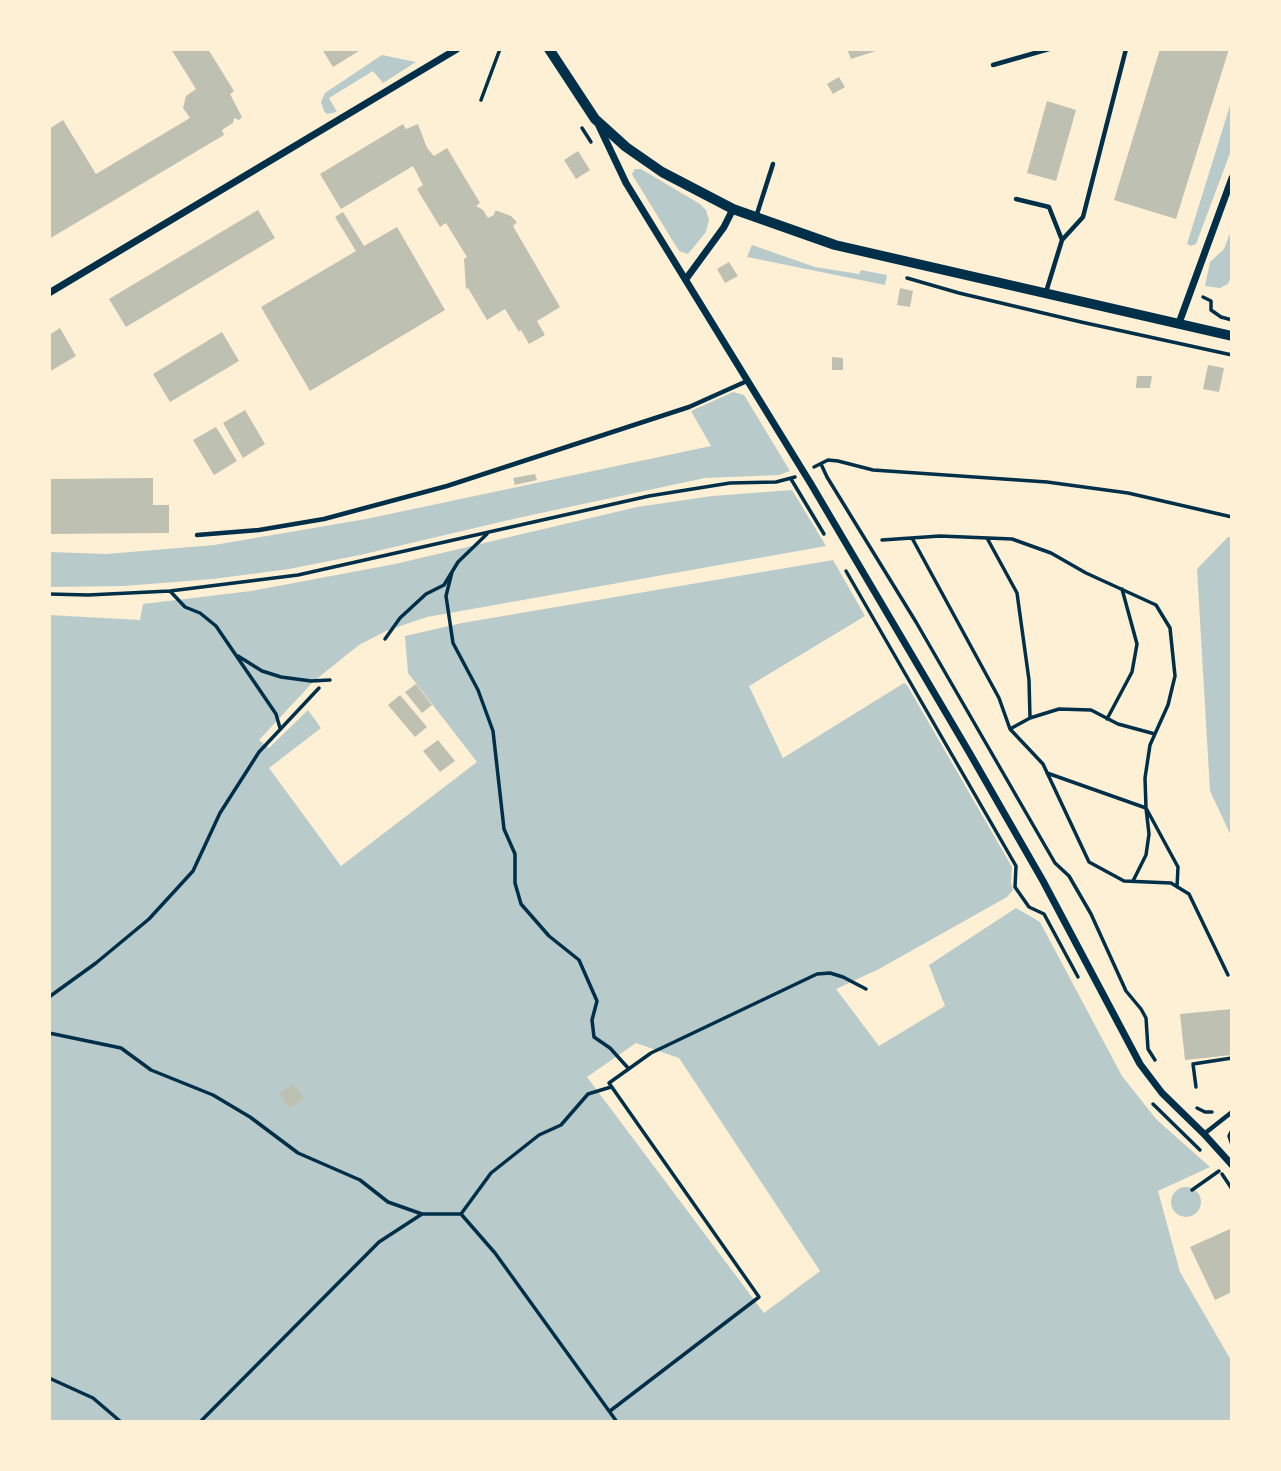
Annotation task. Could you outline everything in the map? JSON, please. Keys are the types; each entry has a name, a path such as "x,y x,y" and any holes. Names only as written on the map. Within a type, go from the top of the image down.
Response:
{"main road":[{"path":"549,49 596,119 626,147 662,172 733,209 835,245 1232,336"}],"street":[{"path":"49,293 457,49"},
{"path":"596,119 626,183 881,602 1037,869 1140,1064 1162,1093 1232,1165"},
{"path":"1179,323 1232,178"},
{"path":"686,279 724,227 733,209"}],"lane":[{"path":"992,65 1049,49"},
{"path":"1046,293 1062,240 1083,218 1126,49"},
{"path":"755,218 773,164"},
{"path":"1016,198 1049,207 1062,240"},
{"path":"197,535 259,530 324,519 447,486 689,407 748,381"},
{"path":"1204,1134 1232,1112"}],"path":[{"path":"481,100 500,49"},
{"path":"903,276 959,293 1232,355"},
{"path":"1203,297 1211,301 1211,310 1232,320"},
{"path":"821,463 1055,863 1069,876 1091,914 1126,991 1146,1018 1148,1049 1161,1069"},
{"path":"873,470 1047,482 1128,494 1232,517"},
{"path":"791,479 827,539"},
{"path":"49,594 170,591 298,575 649,496 730,483 763,482"},
{"path":"385,639 400,618 426,594 444,585 470,549 490,532"},
{"path":"882,540 940,536 1012,539 1051,553 1086,573 1156,605 1170,628 1175,676 1168,705 1150,745 1145,778 1148,845 1133,881"},
{"path":"912,538 999,698 1010,729 1044,764 1089,862 1124,881 1171,883 1189,894 1228,975"},
{"path":"987,538 1017,593 1030,718"},
{"path":"842,563 1016,866 1015,887 1029,907 1044,914 1083,987"},
{"path":"452,572 446,596 453,643 478,690 494,731 504,829 515,854 514,883 521,904 549,936 579,960 597,1001 592,1020 594,1037 610,1048 629,1069"},
{"path":"1107,719 1132,672 1137,644 1121,588"},
{"path":"170,591 185,607 200,613 216,626 276,714 280,729"},
{"path":"236,655 262,671 281,677 311,681 330,680"},
{"path":"49,997 149,919 193,871 220,813 259,751 319,688"},
{"path":"1010,729 1030,718 1059,709 1091,710 1118,724 1155,734"},
{"path":"1047,773 1146,808 1178,867 1177,887"},
{"path":"610,1411 759,1297 609,1083 651,1054 817,974 843,977 866,989"},
{"path":"49,1033 121,1048 151,1070 213,1095 298,1153 360,1180 388,1202 422,1214 461,1214 495,1253 617,1422"},
{"path":"1196,1087 1193,1064 1232,1058"},
{"path":"461,1214 491,1173 539,1135 562,1125 588,1094 611,1087"},
{"path":"1149,1097 1207,1157"},
{"path":"1191,1104 1205,1112 1219,1111 1232,1130 1229,1136 1232,1145"},
{"path":"1213,1164 1232,1189"},
{"path":"1192,1190 1219,1171"},
{"path":"200,1422 379,1242 422,1214"},
{"path":"49,1378 93,1398 121,1422"}],"shaded area":[{"path":"382,55 416,62 383,83 373,71 329,98 337,112 327,114 321,102 325,93"},
{"path":"1232,99 1232,148 1196,244 1191,246 1187,244"},
{"path":"635,169 641,169 706,210 709,220 706,232 688,254 679,251 633,176"},
{"path":"1232,228 1232,274 1228,284 1220,288 1205,286 1210,262 1224,249"},
{"path":"752,245 815,267 887,275 885,285 747,257"},
{"path":"733,392 744,395 790,471 779,475 705,478 289,569 213,579 124,586 49,587 49,552 106,554 214,545 366,519 711,446 691,411"},
{"path":"792,490 826,546 427,617 386,631 359,645 314,681 259,740 269,748 308,710 321,728 269,768 341,866 477,762 408,673 405,636 462,623 833,560 865,616 749,686 783,758 904,683 1012,867 1013,890 1007,897 879,969 836,989 879,1046 945,1006 929,965 1016,908 1040,922 1122,1076 1156,1119 1210,1167 1158,1191 1180,1272 1232,1362 1232,1422 49,1422 49,615 140,620 143,604 251,591 395,564 637,507 712,496","holes":["636,1043 679,1058 820,1271 764,1313 587,1077"]},
{"path":"1228,537 1232,537 1232,838 1210,791 1197,569"},
{"path":"1186,1187 1197,1191 1201,1202 1197,1213 1186,1217 1175,1213 1171,1202 1175,1191"}],"building":[{"path":"171,49 208,49 234,91 230,94 242,117 239,120 234,118 233,123 222,130 224,135 49,239 49,129 63,120 96,174 190,118 183,108 186,96 196,89"},
{"path":"322,49 362,49 333,67"},
{"path":"847,49 879,49 879,50 851,59"},
{"path":"1160,49 1229,49 1176,219 1114,200"},
{"path":"839,77 845,87 833,94 827,84"},
{"path":"1047,101 1076,110 1056,181 1027,173"},
{"path":"403,124 406,129 418,124 427,148 434,156 447,148 480,203 476,206 483,210 488,218 498,211 511,216 517,222 513,226 560,307 537,321 545,335 529,344 505,309 487,320 468,288 466,289 464,259 467,257 446,223 440,227 417,189 423,185 413,166 341,209 320,174"},
{"path":"578,151 590,170 576,179 564,160"},
{"path":"258,210 275,238 126,327 109,299"},
{"path":"343,212 364,246 397,227 445,310 310,391 261,307 356,251 335,217"},
{"path":"729,262 738,276 725,283 717,269"},
{"path":"900,288 913,291 910,307 897,305"},
{"path":"60,328 76,356 49,372 49,335"},
{"path":"222,332 239,361 170,402 153,374"},
{"path":"832,357 843,358 843,370 832,370"},
{"path":"1208,365 1224,368 1219,392 1203,389"},
{"path":"1137,376 1152,376 1150,388 1136,388"},
{"path":"245,410 265,444 243,458 223,423"},
{"path":"216,427 237,461 214,475 193,440"},
{"path":"535,474 537,480 515,485 513,478"},
{"path":"153,478 153,505 169,505 169,533 49,534 49,479"},
{"path":"416,684 432,705 422,713 405,692"},
{"path":"400,695 427,727 415,737 388,705"},
{"path":"438,740 455,761 440,772 423,751"},
{"path":"1232,1009 1232,1055 1185,1060 1180,1014"},
{"path":"293,1084 304,1098 290,1109 279,1094"},
{"path":"1232,1228 1232,1292 1215,1300 1190,1247"}]}
